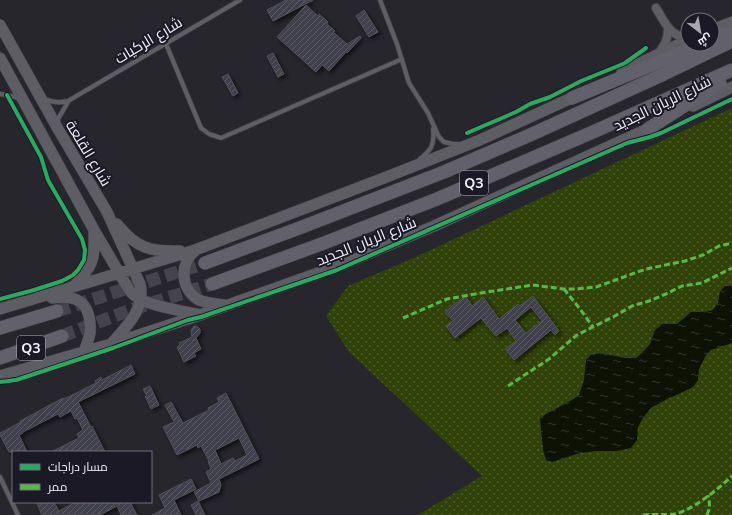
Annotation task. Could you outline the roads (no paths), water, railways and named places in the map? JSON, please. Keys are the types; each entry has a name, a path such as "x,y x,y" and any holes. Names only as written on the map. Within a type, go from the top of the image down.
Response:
{"highway":[{"path":"720,36 732,34"},
{"name":"شارع الريان الجديد","path":"205,263 444,172 530,135 732,41"},
{"path":"572,98 683,52"},
{"name":"شارع الريان الجديد","path":"212,284 324,243 437,199 732,70"},
{"path":"648,129 732,75"},
{"name":"Q3","path":"0,328 56,311"},
{"name":"Q3","path":"0,358 62,336"}],"main road":[{"path":"720,27 732,22"},
{"name":"شارع القلعة","path":"0,25 38,95 107,212 140,284 141,300"},
{"path":"0,308 197,249 409,168 470,144 572,98 680,43"},
{"name":"شارع القلعة","path":"0,58 94,230 128,288 141,300 158,306 200,315"},
{"name":"شارع الريان الجديد","path":"0,376 111,344 200,315 346,263 434,226 648,129 732,87"},
{"path":"107,212 123,232 136,243 152,250 167,251 197,249"},
{"path":"73,287 83,277 94,260 94,230"},
{"path":"197,249 187,260 184,269 184,279 187,287 192,295 200,300 224,306"},
{"path":"36,298 67,297 77,299 84,303 88,313 90,326 84,352"},
{"path":"111,344 126,327 141,300"}],"street":[{"path":"656,8 668,28 680,36"},
{"path":"659,53 666,43 668,28"}],"lane":[{"name":"شارع الركيات","path":"58,129 58,119 68,102 240,0"},
{"path":"380,0 397,44 409,83 428,113 438,138 444,142 453,144 470,144"},
{"path":"166,44 202,128 209,134 221,138 402,59"},
{"path":"0,94 23,99"},
{"path":"38,95 50,102 68,102"},
{"path":"409,168 431,148 435,139 433,127"},
{"path":"0,477 12,502"},
{"path":"12,503 18,515"}],"water":[{"path":"725,286 732,287 732,343 711,350 706,355 699,369 698,380 693,387 651,408 638,427 637,440 631,448 617,451 580,453 552,462 546,460 543,450 540,419 579,395 584,380 586,360 591,355 601,353 625,358 636,358 650,344 655,330 662,324 677,324 691,312 713,310 718,303 720,291"}],"tunnel":[{"path":"57,311 205,263"},
{"path":"62,336 133,309 212,284"}]}
